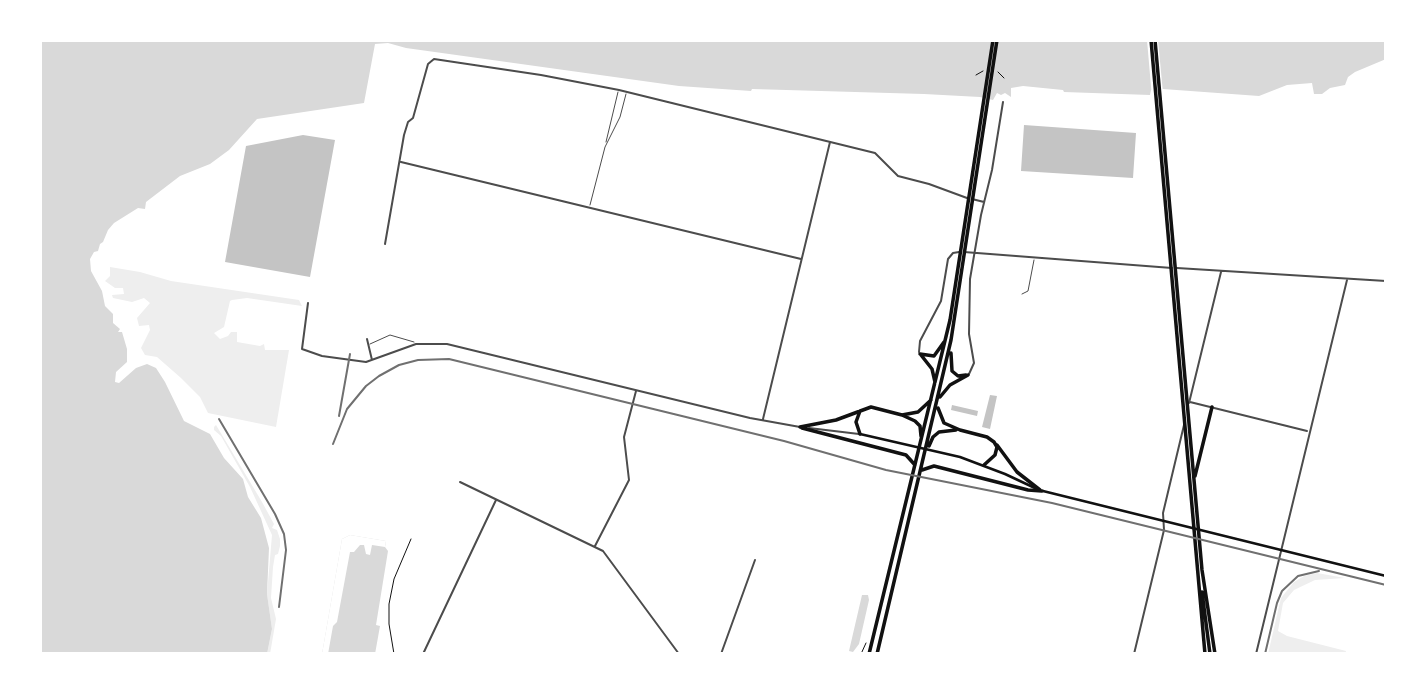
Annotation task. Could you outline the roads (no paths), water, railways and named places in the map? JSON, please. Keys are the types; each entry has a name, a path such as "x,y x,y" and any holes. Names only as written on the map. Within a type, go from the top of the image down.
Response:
{"highway":[{"path":"877,654 951,340 995,40"},
{"path":"1153,40 1210,654"},
{"path":"1153,40 1210,654"},
{"path":"868,654 932,398 961,269"},
{"path":"920,354 934,356 946,337"},
{"path":"951,340 952,371 958,376 968,375"},
{"path":"920,354 932,369 935,385"},
{"path":"968,375 948,387 938,401 942,421 960,430 987,437 995,443 1017,472 1042,491"},
{"path":"902,415 919,411 932,398"},
{"path":"800,427 836,420 871,407 902,415 918,423 921,442"},
{"path":"1210,654 1194,494 1212,407"},
{"path":"860,434 856,420 862,410"},
{"path":"800,427 906,455 915,465"},
{"path":"925,454 936,434 946,430 960,430"},
{"path":"984,465 995,457 995,443"},
{"path":"922,470 934,466 1028,490 1042,491"}],"main road":[{"path":"860,434 913,445 984,465 1042,491 1386,576"}],"street":[{"path":"385,244 404,135 408,122 413,118 428,64 435,59 618,90 877,154 898,176 984,202"},
{"path":"968,375 974,365 969,323 970,279 1003,102"},
{"path":"762,420 830,142"},
{"path":"399,162 801,259"},
{"path":"920,354 919,343 941,301 949,257 955,252 1386,281"},
{"path":"1134,654 1164,530 1163,513 1221,271"},
{"path":"1255,654 1347,279"},
{"path":"308,303 302,349 322,356 364,362 416,344 464,346 762,420 860,434"},
{"path":"367,339 373,361"},
{"path":"595,547 629,480 624,437 636,388"},
{"path":"1189,401 1309,431"},
{"path":"460,482 595,547 609,557 679,654"},
{"path":"423,654 496,500"},
{"path":"720,654 755,561"}],"lane":[{"path":"589,208 618,90"},
{"path":"605,146 620,117 627,92"},
{"path":"1022,294 1028,291 1034,258"},
{"path":"369,345 390,335 408,339 416,344"}],"railway":[{"path":"339,416 350,354"},
{"path":"333,444 347,409 366,386 379,376 399,365 418,360 449,359 784,441 886,470 1052,503 1386,585"},
{"path":"219,419 284,534 286,550 279,607"},
{"path":"1265,654 1282,591 1298,576 1319,571"}]}
